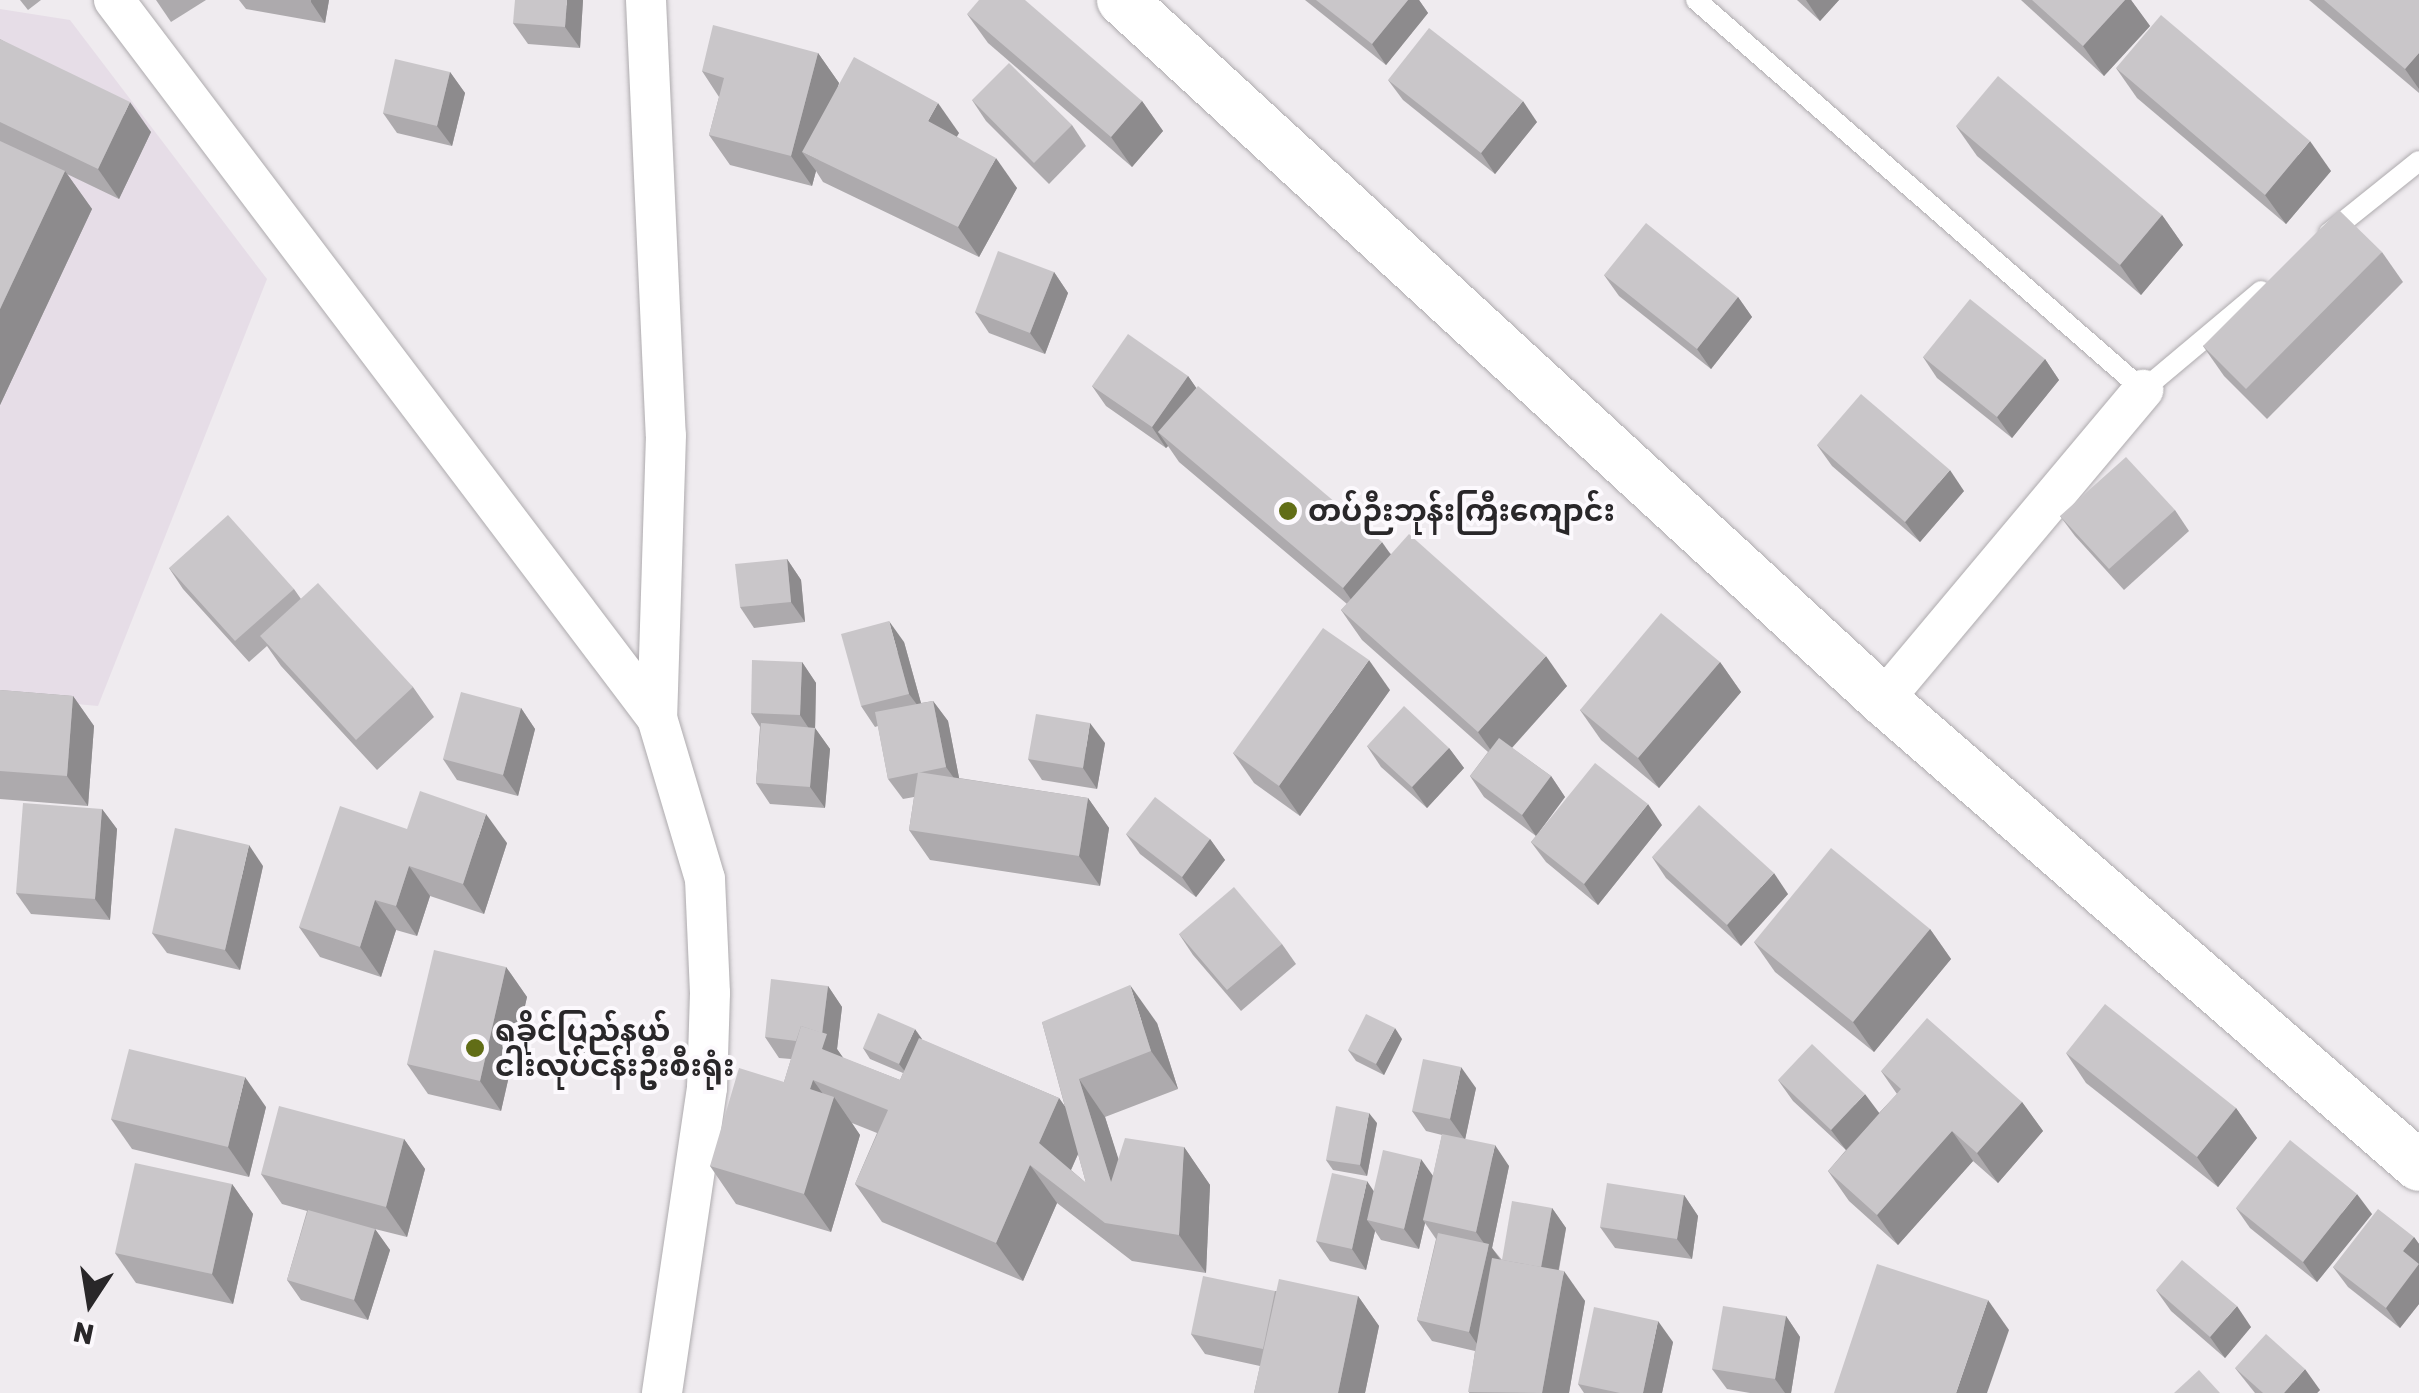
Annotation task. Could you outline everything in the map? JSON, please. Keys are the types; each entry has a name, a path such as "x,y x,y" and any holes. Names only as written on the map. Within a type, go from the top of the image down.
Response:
{"street":[{"path":"114,0 657,718"},
{"path":"646,0 666,435 657,718 705,879 710,993 707,1088 662,1393"},
{"path":"1122,0 1883,700 2419,1166"},
{"path":"1883,700 2144,390"}],"lane":[{"path":"1696,0 2144,390 2280,275"},
{"path":"2310,250 2419,161"}],"shaded area":[{"path":"0,9 70,20 267,279 98,706 0,697"}],"building":[{"path":"515,0 567,0 565,27 513,23"},
{"path":"979,0 1025,0 1142,101 1111,137 967,14"},
{"path":"1316,0 1408,0 1372,44"},
{"path":"2032,0 2125,0 2083,46"},
{"path":"2324,0 2419,0 2419,53 2405,69"},
{"path":"2161,15 2310,141 2265,195 2116,68"},
{"path":"713,25 818,53 791,156 709,135 724,78 702,71"},
{"path":"1429,28 1523,101 1481,153 1388,80"},
{"path":"0,39 130,102 98,169 0,122"},
{"path":"854,57 938,103 928,121 996,158 958,227 802,152"},
{"path":"395,59 450,72 437,126 383,113"},
{"path":"1009,63 1072,125 1034,163 972,100"},
{"path":"1998,76 2162,215 2120,265 1956,126"},
{"path":"0,141 65,171 0,309"},
{"path":"2339,210 2382,252 2246,389 2203,346"},
{"path":"1646,223 1738,297 1697,349 1604,275"},
{"path":"998,251 1054,272 1030,333 975,312"},
{"path":"1970,299 2045,359 1997,417 1923,357"},
{"path":"1128,334 1188,376 1152,427 1092,386"},
{"path":"1198,386 1382,542 1343,588 1158,432"},
{"path":"1861,394 1950,470 1905,522 1817,445"},
{"path":"2126,457 2175,510 2109,569 2060,516"},
{"path":"228,515 294,589 235,641 169,568"},
{"path":"1409,534 1546,656 1478,732 1341,610"},
{"path":"787,559 791,602 740,607 735,564"},
{"path":"318,583 413,687 356,740 260,636"},
{"path":"1661,613 1720,662 1638,758 1580,710"},
{"path":"889,621 909,694 861,706 841,634"},
{"path":"1323,628 1369,660 1279,786 1233,753"},
{"path":"752,660 802,662 800,715 751,713"},
{"path":"0,690 73,696 67,776 0,771"},
{"path":"461,692 521,708 503,775 443,759"},
{"path":"933,701 946,767 888,779 875,712"},
{"path":"1404,706 1449,748 1412,787 1367,746"},
{"path":"1036,714 1090,723 1083,768 1028,759"},
{"path":"761,723 815,728 810,787 756,783"},
{"path":"1499,738 1551,776 1522,815 1470,776"},
{"path":"1595,763 1648,804 1584,884 1531,842"},
{"path":"918,772 1088,798 1079,856 909,830"},
{"path":"420,791 486,814 463,884 409,866 396,906 375,900 360,947 299,927 340,806 407,829"},
{"path":"1155,797 1210,839 1182,877 1126,834"},
{"path":"23,803 102,809 95,899 16,893"},
{"path":"1699,805 1774,873 1727,925 1652,857"},
{"path":"175,828 249,845 225,950 152,933"},
{"path":"1831,848 1930,929 1853,1022 1754,942"},
{"path":"1234,887 1282,944 1227,990 1179,934"},
{"path":"434,950 506,967 480,1081 407,1064"},
{"path":"771,979 828,986 822,1033 801,1026 796,1041 765,1037"},
{"path":"1130,985 1151,1051 1079,1079 1111,1182 1125,1138 1184,1147 1179,1235 1105,1223 1030,1165 996,1243 855,1184 888,1110 813,1080 810,1089 834,1097 804,1194 710,1166 739,1068 784,1082 801,1026 827,1034 822,1049 900,1080 919,1038 1059,1098 1039,1143 1086,1183 1042,1022"},
{"path":"2105,1004 2236,1108 2197,1157 2066,1053"},
{"path":"878,1013 915,1029 899,1064 863,1048"},
{"path":"1366,1014 1395,1028 1376,1064 1348,1050"},
{"path":"1927,1018 2022,1102 1977,1153 1952,1131 1877,1215 1828,1171 1901,1089 1881,1071"},
{"path":"1812,1044 1865,1094 1831,1130 1778,1080"},
{"path":"129,1049 245,1077 228,1147 111,1119"},
{"path":"1423,1059 1461,1067 1450,1119 1412,1111"},
{"path":"279,1106 404,1139 386,1207 261,1174"},
{"path":"1336,1106 1369,1113 1360,1165 1326,1160"},
{"path":"1442,1134 1495,1145 1476,1232 1423,1220"},
{"path":"2290,1140 2357,1194 2303,1262 2236,1208"},
{"path":"1383,1150 1421,1159 1404,1229 1367,1220"},
{"path":"135,1163 232,1184 212,1274 115,1253"},
{"path":"1332,1173 1367,1181 1352,1249 1316,1241"},
{"path":"1607,1183 1684,1195 1677,1239 1600,1227"},
{"path":"1512,1201 1552,1208 1541,1267 1502,1260"},
{"path":"2378,1209 2414,1237 2403,1251 2419,1264 2386,1308 2333,1267"},
{"path":"308,1210 375,1229 354,1300 287,1280"},
{"path":"1438,1233 1489,1244 1469,1332 1417,1320"},
{"path":"1492,1258 1564,1271 1542,1393 1468,1392"},
{"path":"2182,1260 2237,1306 2210,1337 2156,1290"},
{"path":"1877,1264 1988,1300 1956,1393 1834,1393"},
{"path":"1203,1276 1275,1291 1263,1349 1191,1334"},
{"path":"1279,1279 1358,1296 1338,1393 1254,1393"},
{"path":"1723,1306 1786,1316 1775,1379 1712,1369"},
{"path":"1594,1307 1658,1321 1643,1393 1620,1393 1578,1384"},
{"path":"2266,1334 2305,1369 2284,1393 2263,1393 2235,1368"},
{"path":"2199,1370 2220,1393 2174,1393"}],"place":[{"name":"တပ်ဉီးဘုန်းကြီးကျောင်း","path":"1288,511"},
{"name":"ရခိုင်ပြည်နယ် ငါးလုပ်ငန်းဦးစီးရုံး","path":"475,1048"}]}
